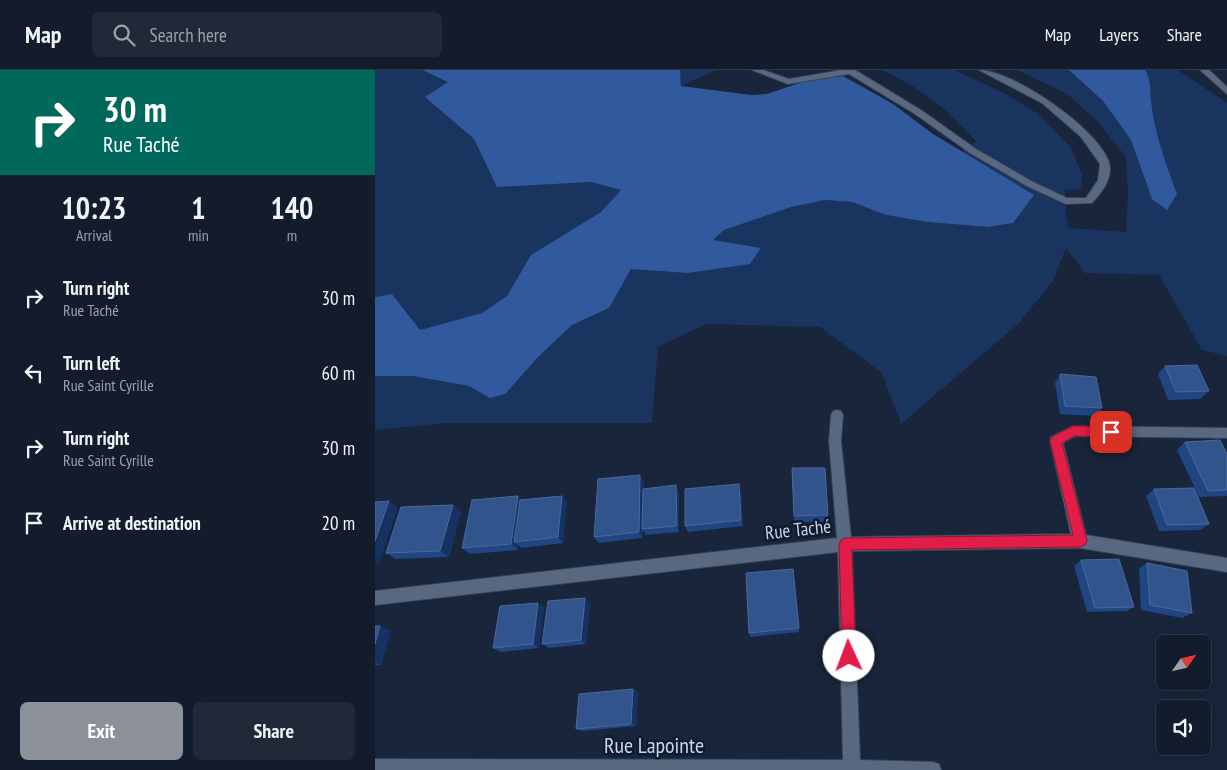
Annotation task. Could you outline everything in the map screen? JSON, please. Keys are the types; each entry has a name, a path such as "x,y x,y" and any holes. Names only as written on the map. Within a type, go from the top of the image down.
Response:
{"street":[{"path":"756,70 789,82 849,70 918,112 973,151 1030,184 1066,201 1089,201 1103,183 1105,162 1082,131 1042,100 999,76 983,70"},
{"path":"1204,70 1227,92"},
{"path":"837,415 835,441 845,544 852,769"},
{"path":"1080,541 1056,441 1073,431 1227,433"},
{"name":"Rue Taché","path":"375,598 845,544 1080,541 1227,564"},
{"name":"Rue Lapointe","path":"375,767 933,770"}],"shaded area":[{"path":"375,70 422,70 448,82 426,97 474,139 498,187 591,182 621,190 601,212 531,255 507,296 482,313 420,330 392,294 375,297"},
{"path":"422,70 680,70 681,86 751,95 767,94 811,79 843,76 893,104 933,134 1034,195 1013,223 988,227 928,222 886,215 852,202 825,200 791,207 724,230 713,240 761,248 750,264 687,273 631,269 609,308 572,325 538,357 505,394 490,398 469,386 413,376 375,376 375,297 392,294 420,330 482,313 507,296 531,255 601,212 621,190 591,182 497,187 474,139 425,97 448,82"},
{"path":"680,70 716,70 681,86"},
{"path":"882,70 954,70 1002,92 1037,113 1071,148 1082,175 1081,189 1065,190 1066,216 1069,228 1126,232 1128,194 1126,157 1098,122 1067,94 1017,70 1069,70 1103,101 1131,140 1152,199 1177,194 1158,136 1149,80 1145,70 1178,70 1227,103 1227,356 1202,350 1159,275 1085,273 1066,248 1053,281 1018,324 901,424 882,373 820,327 706,324 658,347 652,423 445,423 375,430 375,376 413,376 469,386 490,398 572,325 609,308 631,269 687,273 712,241 724,230 791,207 825,200 852,202 886,215 928,222 988,227 1013,223 1033,195 962,152 976,141 943,108 911,85"},
{"path":"1069,70 1145,70 1149,80 1158,136 1177,194 1167,210 1152,199 1131,140 1103,101"}],"building":[{"path":"1197,365 1209,391 1176,392 1165,366"},
{"path":"1060,374 1096,377 1102,408 1065,406"},
{"path":"1220,440 1227,454 1227,490 1208,491 1185,442"},
{"path":"792,468 825,468 828,515 794,516"},
{"path":"640,475 639,532 594,537 598,479"},
{"path":"739,484 741,520 685,526 685,489"},
{"path":"676,485 677,526 642,529 643,489"},
{"path":"1194,488 1209,524 1167,525 1154,489"},
{"path":"518,496 511,544 462,548 472,500"},
{"path":"562,496 558,537 514,542 520,500"},
{"path":"389,501 375,541 375,502"},
{"path":"453,505 440,551 386,553 401,507"},
{"path":"1119,559 1134,607 1095,608 1081,560"},
{"path":"1147,563 1187,571 1192,613 1150,605"},
{"path":"793,569 799,628 749,633 746,573"},
{"path":"585,598 581,640 542,644 548,601"},
{"path":"538,603 533,644 493,648 500,606"},
{"path":"375,626 380,626 375,644"},
{"path":"633,689 631,724 576,729 579,694"}],"route":[{"path":"849,656 845,544 1080,541 1056,441 1073,431 1111,432"}]}
